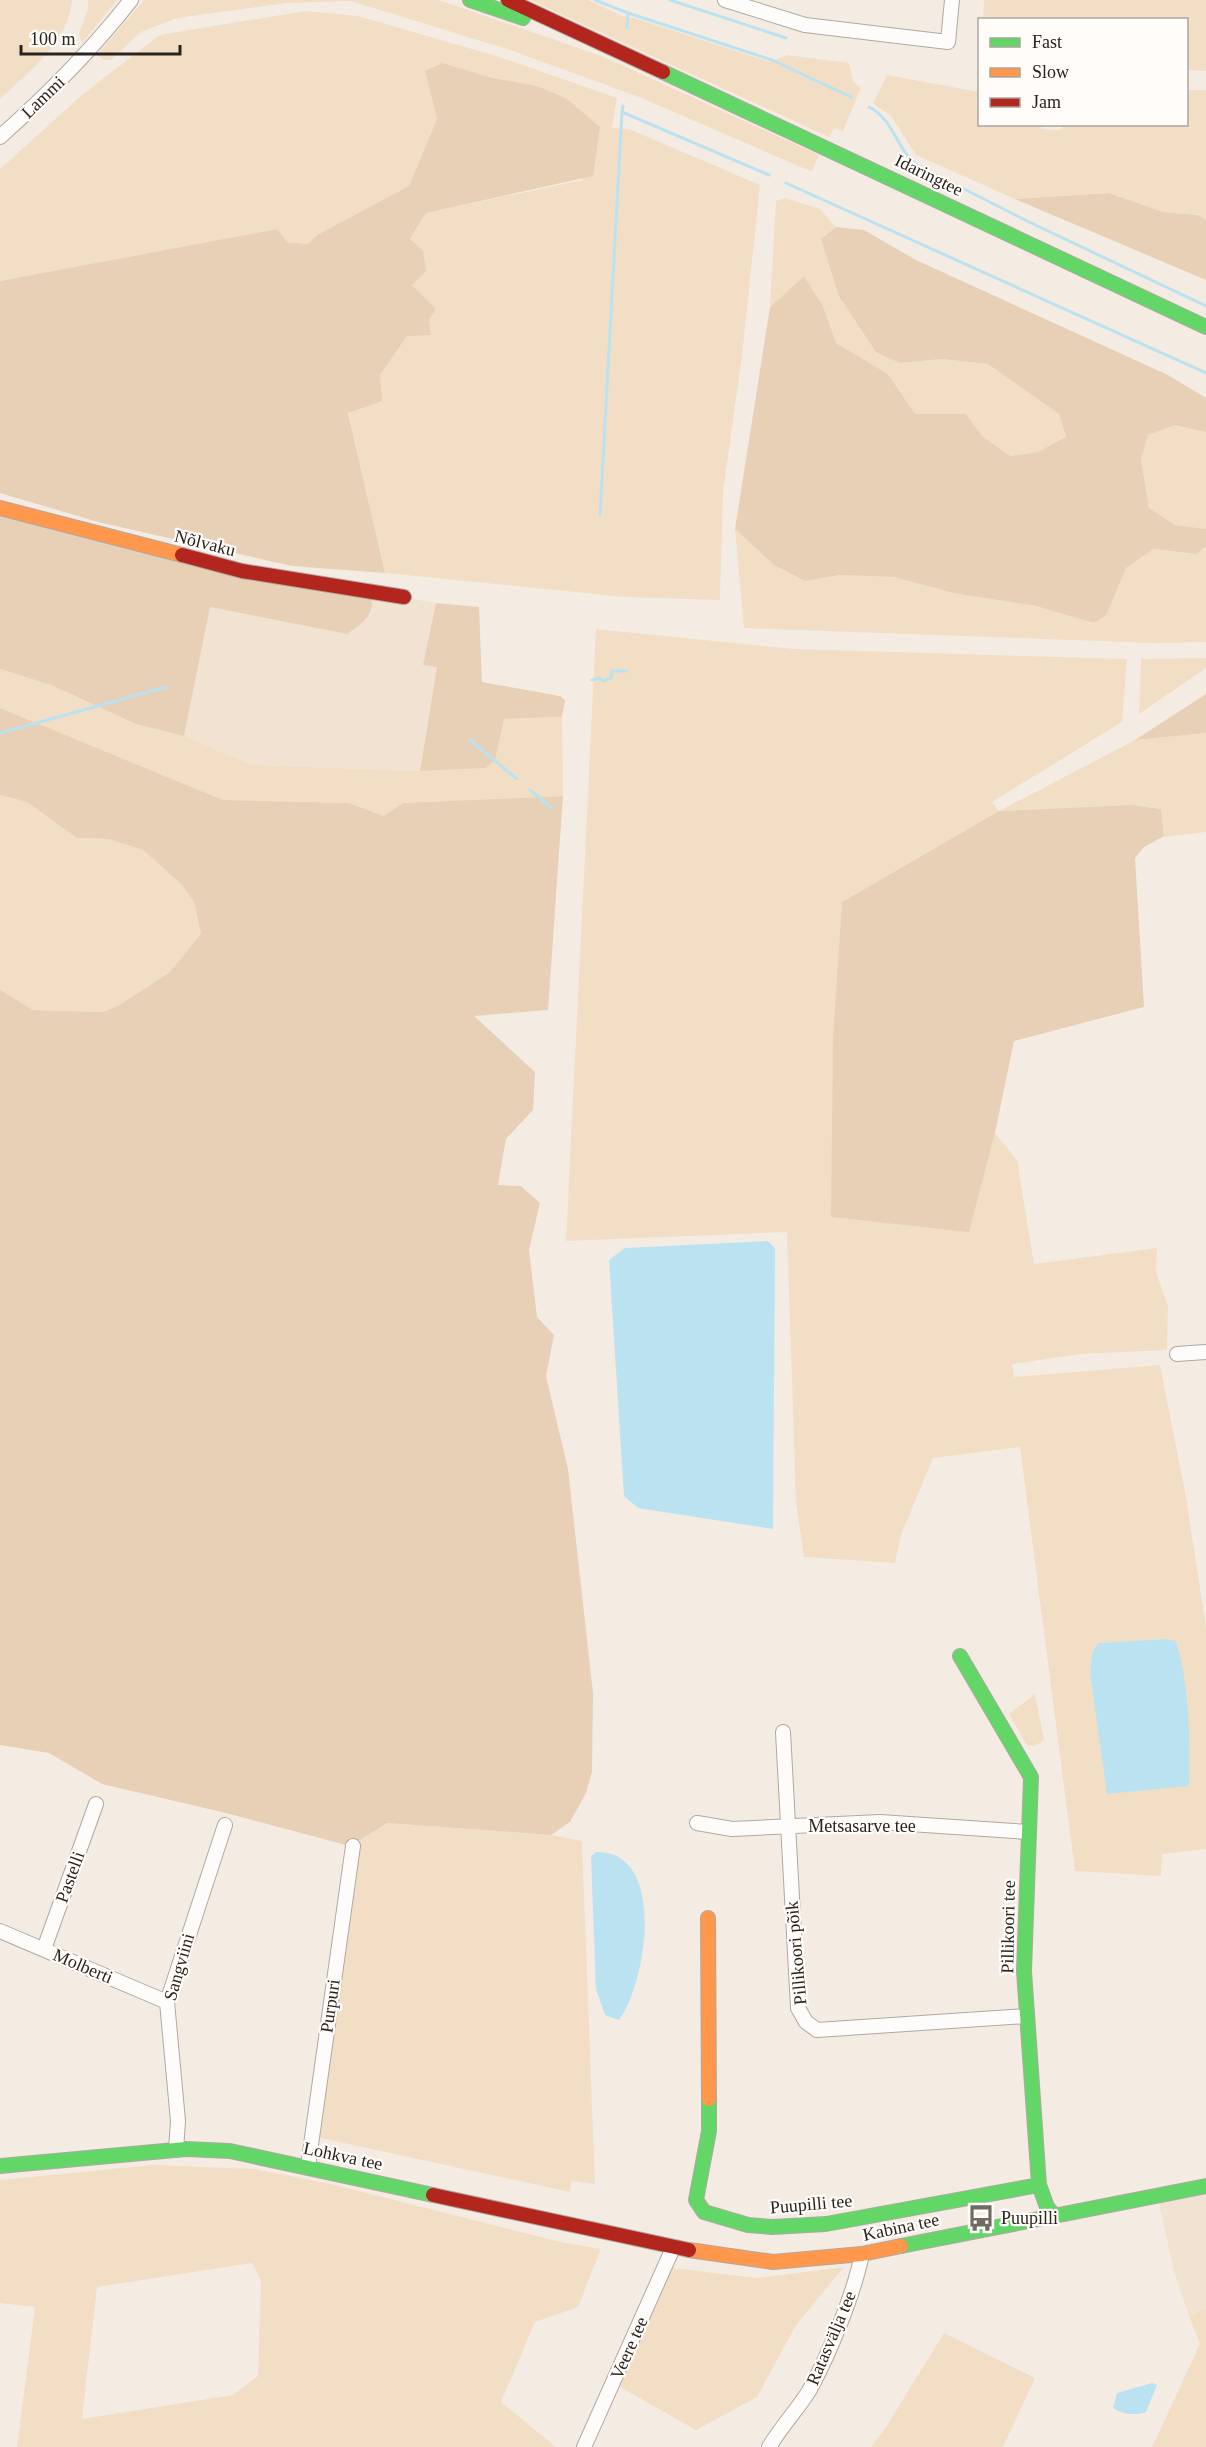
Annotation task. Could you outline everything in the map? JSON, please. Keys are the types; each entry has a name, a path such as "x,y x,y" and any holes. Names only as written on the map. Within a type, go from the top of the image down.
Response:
{"street":[{"name":"Lammi","path":"0,137 38,103 76,64 131,0"},
{"name":"Idaringtee","path":"470,0 634,59"},
{"name":"Idaringtee","path":"508,0 850,158 1206,327"},
{"path":"725,0 805,25 948,42 952,0"},
{"name":"Nõlvaku","path":"0,508 242,572 404,597"},
{"path":"1177,1354 1206,1352"},
{"name":"Pillikoori tee","path":"960,1656 1031,1776 1024,1971 1026,2016 1039,2185 1047,2207 1053,2214"},
{"name":"Pillikoori põik","path":"783,1732 786,1827 798,2008 806,2022 817,2030 1026,2016"},
{"name":"Pastelli","path":"44,1949 96,1804"},
{"name":"Metsasarve tee","path":"697,1823 732,1829 880,1822 1028,1832"},
{"name":"Sangviini","path":"176,2150 178,2121 166,2002 225,1825"},
{"name":"Purpuri","path":"308,2166 353,1846"},
{"name":"Puupilli tee","path":"708,1918 709,2131 696,2192 696,2200 704,2212 748,2225 801,2227 1039,2185"},
{"name":"Molberti","path":"1,1936 44,1949 166,2002"},
{"name":"Lohkva tee","path":"0,2166 176,2150 230,2151 308,2166 673,2248"},
{"name":"Kabina tee","path":"673,2248 773,2262 862,2254 1053,2214 1206,2186"},
{"name":"Veere tee","path":"584,2447 673,2248"},
{"name":"Ratasvälja tee","path":"769,2447 779,2429 808,2393 823,2363 857,2279 862,2254"}],"shaded area":[{"path":"0,0 72,0 64,29 56,42 46,55 0,99"},
{"path":"88,0 117,0 82,43 79,34 88,8"},
{"path":"144,0 439,0 604,57 819,155 812,171 639,97 507,49 351,1 287,3 177,18 141,32 111,60 104,60 97,55"},
{"path":"530,0 588,0 622,16 770,62 787,55 849,63 853,81 861,88 843,131 834,128 829,137"},
{"path":"984,0 1206,0 1206,71 1188,70 1188,18 983,18"},
{"path":"305,11 358,16 503,58 617,98 612,128 629,129 760,185 742,356 723,492 720,600 624,597 385,573 348,412 380,375 407,336 429,320 436,309 412,285 410,240 426,213 583,180 537,86 425,71 437,119 409,186 317,235 308,244 287,242 277,229 0,281 0,169 83,94 160,35"},
{"path":"442,63 492,78 537,86 567,99 600,127 593,176 426,213 410,239 423,251 426,271 412,285 436,309 429,320 431,335 407,336 380,375 382,401 348,413 385,573 292,566 98,522 0,493 0,281 277,229 287,242 308,244 317,235 409,186 437,119 425,71"},
{"path":"887,75 978,92 978,126 1042,126 1041,129 1060,130 1063,126 1188,126 1188,90 1206,90 1206,220 1198,215 1163,212 1109,193 1015,199 916,155 891,116 873,103"},
{"path":"1109,193 1163,212 1198,215 1206,220 1206,280 1015,199"},
{"path":"785,198 820,209 836,227 821,239 900,363 942,359 988,364 1059,414 1066,438 1038,452 1010,456 982,436 966,414 915,414 888,374 836,343 823,306 804,276 770,307 776,201"},
{"path":"836,227 864,230 916,260 1168,375 1206,398 1206,432 1175,425 1148,435 1141,459 1149,508 1175,525 1206,529 1206,546 1196,554 1154,549 1126,568 1106,615 1094,623 1036,606 953,593 894,577 840,575 805,581 774,565 735,529 770,307 804,276 823,306 836,343 888,374 915,414 966,414 982,436 1010,456 1038,452 1066,437 1059,414 988,364 942,359 900,363 876,352 839,296 821,239"},
{"path":"1175,425 1206,432 1206,529 1175,525 1149,508 1141,459 1148,435"},
{"path":"0,511 370,592 372,606 363,622 347,634 210,607 184,736 136,724 51,685 0,669"},
{"path":"735,529 774,565 805,581 840,575 894,577 953,593 1036,606 1094,623 1126,568 1154,549 1196,554 1206,546 1206,642 1155,643 744,628"},
{"path":"370,592 436,603 423,665 437,667 420,771 252,765 184,736 210,607 347,634"},
{"path":"436,603 479,607 482,682 560,696 565,700 562,717 504,719 495,760 486,768 420,771 437,667 423,665"},
{"path":"596,629 795,649 1127,659 1122,722 992,802 999,811 842,902 833,1034 832,1217 969,1231 995,1133 1017,1160 1034,1264 1157,1248 1156,1272 1168,1306 1167,1350 1080,1354 1012,1364 1014,1377 1160,1365 1186,1497 1206,1627 1206,1849 1162,1854 1161,1876 1075,1871 1020,1447 933,1458 901,1535 895,1563 804,1557 796,1502 787,1232 566,1241","holes":["1165,1639 1108,1794 1090,1674 1092,1654 1098,1643"]},
{"path":"1206,658 1206,668 1139,714 1141,659"},
{"path":"0,669 51,685 136,724 184,736 252,765 420,771 486,768 495,759 504,719 562,717 563,796 403,803 384,816 349,803 223,800 0,708"},
{"path":"1206,694 1206,733 1135,740"},
{"path":"0,708 223,800 349,803 384,816 403,803 563,796 548,1010 474,1016 535,1072 533,1110 506,1139 498,1185 521,1186 540,1203 529,1250 537,1317 554,1335 546,1376 568,1469 593,1693 592,1772 586,1793 570,1822 551,1835 387,1823 350,1846 226,1813 102,1784 49,1753 0,1745 0,990 33,1010 102,1012 118,1006 170,972 201,934 194,902 182,885 143,850 109,839 77,838 27,802 0,795"},
{"path":"1206,733 1206,832 1164,837 1161,809 1131,805 999,811 1135,740"},
{"path":"0,795 27,802 77,838 109,839 143,850 182,885 194,902 201,934 170,972 118,1006 102,1012 33,1010 0,990"},
{"path":"1131,805 1161,809 1164,836 1144,847 1135,858 1144,1007 1014,1041 995,1133 969,1232 831,1217 833,1034 842,902 999,811"},
{"path":"1035,1694 1044,1740 1035,1746 1027,1745 1009,1714"},
{"path":"387,1823 551,1835 582,1841 595,2184 571,2181 570,2192 316,2137 360,1839"},
{"path":"152,2165 254,2169 331,2184 561,2242 601,2249 578,2307 535,2322 501,2402 556,2447 17,2447 35,2307 0,2303 0,2180","holes":["252,2263 261,2281 258,2376 233,2395 82,2419 97,2287"]},
{"path":"1206,2195 1206,2309 1189,2316 1174,2272 1159,2203"},
{"path":"844,2267 796,2325 757,2397 696,2430 620,2387 671,2268 758,2278"},
{"path":"1206,2309 1206,2447 1152,2447 1200,2344 1189,2316"},
{"path":"944,2333 1035,2378 1003,2447 871,2447 886,2427"}],"water":[{"path":"768,1241 775,1248 773,1529 638,1508 624,1496 609,1260 625,1248"},
{"path":"1165,1639 1176,1641 1187,1694 1189,1786 1107,1794 1090,1674 1092,1654 1098,1643"},
{"path":"596,1852 619,1857 634,1872 642,1895 645,1922 643,1951 629,2003 619,2020 605,2015 596,1989 591,1857"},
{"path":"1152,2383 1157,2385 1146,2412 1129,2414 1113,2408 1117,2393"}],"waterway":[{"path":"595,0 772,60 851,97"},
{"path":"670,0 786,38"},
{"path":"627,28 628,13"},
{"path":"623,106 622,112 769,175"},
{"path":"869,107 884,119 903,150 915,164 1027,221 1206,306"},
{"path":"600,515 622,112"},
{"path":"786,183 1206,373"},
{"path":"592,680 599,678 603,681 611,678 612,671 627,671"},
{"path":"0,733 166,687"},
{"path":"470,740 517,779"},
{"path":"530,790 552,808"}],"traffic: fast":[{"path":"470,0 523,18"},
{"path":"663,72 1206,327"},
{"path":"960,1656 1031,1777 1024,1971 1039,2185 1047,2207 1053,2214"},
{"path":"709,2099 709,2131 696,2200 704,2212 748,2225 772,2227 826,2224 1039,2185"},
{"path":"0,2166 186,2149 230,2151 433,2195"},
{"path":"901,2246 1206,2186"}],"traffic: slow":[{"path":"0,508 182,555"},
{"path":"708,1918 709,2099"},
{"path":"689,2250 773,2262 862,2254 901,2246"}],"traffic: jam":[{"path":"508,0 663,72"},
{"path":"182,555 242,571 404,597"},
{"path":"433,2195 689,2250"}],"place":[{"name":"Puupilli","path":"981,2218"}]}
